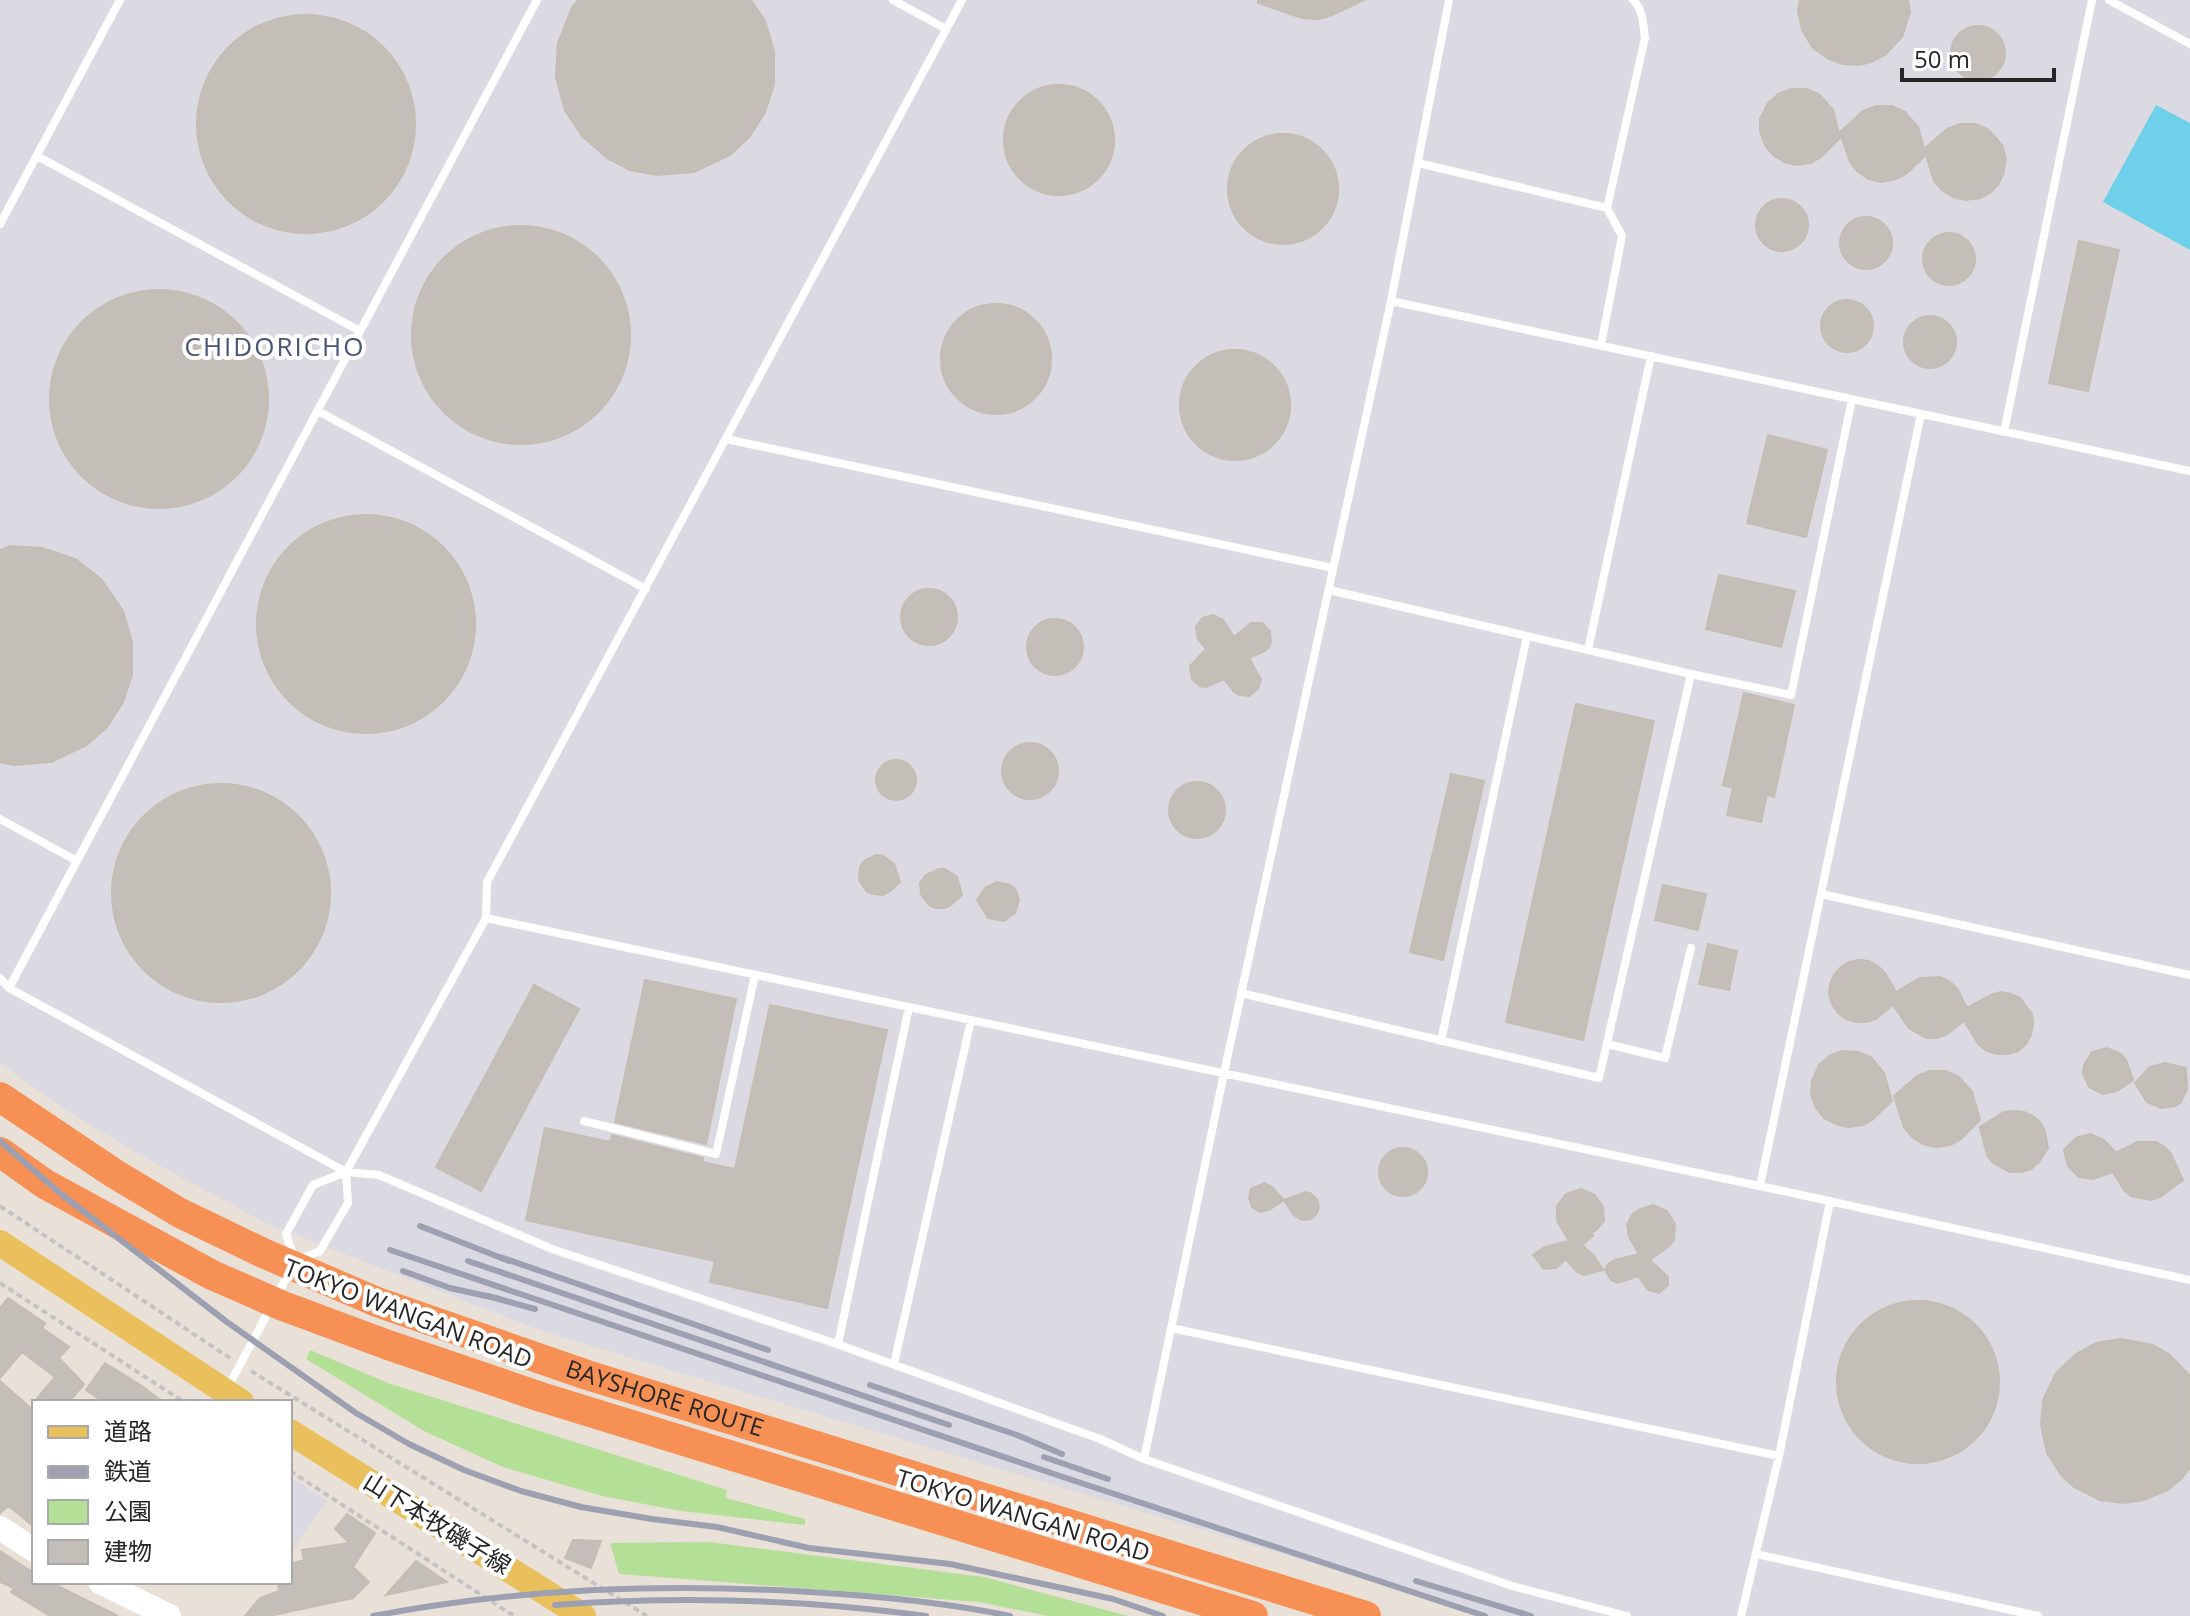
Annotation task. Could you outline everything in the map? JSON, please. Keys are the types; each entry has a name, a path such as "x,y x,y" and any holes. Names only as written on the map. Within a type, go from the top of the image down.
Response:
{"highway":[{"name":"BAYSHORE ROUTE","path":"0,1097 115,1174 180,1213 377,1302 587,1375 1366,1616"},
{"name":"TOKYO WANGAN ROAD","path":"0,1105 101,1173 175,1216 235,1246 368,1304 591,1382 1348,1616"},
{"name":"BAYSHORE ROUTE","path":"0,1155 44,1187 203,1276 296,1317 531,1400 1232,1616"},
{"name":"TOKYO WANGAN ROAD","path":"0,1155 45,1184 212,1275 283,1306 388,1345 541,1397 1253,1616"}],"main road":[{"path":"0,1243 233,1397"},
{"name":"山下本牧磯子線","path":"292,1433 583,1616"}],"street":[{"path":"0,1528 32,1549"},
{"path":"104,1584 169,1616"}],"lane":[{"path":"0,224 120,0"},
{"path":"9,988 537,0"},
{"path":"893,0 946,29"},
{"path":"233,1397 241,1364 295,1261 320,1251 348,1203 346,1172 486,918 487,882 962,0"},
{"path":"1144,1459 1391,301 1449,0"},
{"path":"1601,345 1622,236 1607,208 1645,38 1643,19 1633,0"},
{"path":"2004,432 2092,0"},
{"path":"2109,0 2190,44"},
{"path":"37,156 360,331"},
{"path":"1418,163 1607,208"},
{"path":"1391,301 2190,471"},
{"path":"1588,650 1651,356"},
{"path":"1329,590 1791,695 1852,399"},
{"path":"318,411 646,589"},
{"path":"1760,1186 1921,414"},
{"path":"726,439 1333,568"},
{"path":"1441,1041 1527,636"},
{"path":"1241,993 1599,1078 1691,674"},
{"path":"0,819 77,861"},
{"path":"1821,894 2190,975"},
{"path":"486,918 1760,1186 2190,1280"},
{"path":"1607,1044 1665,1058 1691,948"},
{"path":"584,1121 716,1154 755,975"},
{"path":"0,978 9,988 346,1172 379,1175 552,1249 838,1344 1100,1439 1144,1459 1512,1586 1627,1616"},
{"path":"838,1344 909,1007"},
{"path":"894,1364 971,1020"},
{"path":"295,1261 286,1234 313,1185 346,1172"},
{"path":"1741,1616 1779,1456 1830,1201"},
{"path":"1171,1328 1779,1456"},
{"path":"1756,1554 2038,1616"}],"path":[{"path":"0,1206 241,1364 647,1616"},
{"path":"0,1283 181,1400"},
{"path":"292,1472 514,1616"}],"shaded area":[{"path":"0,0 2190,0 2190,1616 1488,1616 545,1332 267,1224 65,1110 0,1063"},
{"path":"292,1478 328,1501 292,1549"}],"green space":[{"path":"310,1350 388,1383 727,1490 726,1498 805,1519 805,1525 681,1511 602,1496 503,1467 424,1431 306,1359"},
{"path":"709,1542 984,1577 1128,1616 1048,1616 979,1602 619,1574 610,1543"}],"water":[{"path":"2156,105 2190,123 2190,250 2103,202"}],"building":[{"path":"578,0 751,0 765,21 774,52 774,84 765,112 750,136 730,155 694,172 657,175 630,170 607,158 582,136 565,110 556,77 558,43"},
{"path":"1258,0 1364,0 1318,19 1302,18 1258,3"},
{"path":"1800,0 1908,0 1910,12 1902,37 1885,55 1859,65 1843,64 1813,48 1802,30 1798,11"},
{"path":"306,15 348,23 367,33 383,47 397,63 407,82 415,124 407,166 397,185 383,201 367,215 348,225 306,233 264,225 245,215 229,201 215,185 205,166 197,124 205,82 215,63 229,47 245,33 264,23"},
{"path":"1978,26 1997,34 2005,53 1997,72 1978,80 1959,72 1951,53 1959,34"},
{"path":"1059,85 1080,89 1098,101 1110,119 1114,140 1110,161 1098,179 1080,191 1059,195 1038,191 1020,179 1008,161 1004,140 1008,119 1020,101 1038,89"},
{"path":"1791,89 1807,89 1820,95 1833,110 1840,138 1811,163 1796,165 1784,162 1765,145 1760,131 1760,119 1768,103 1778,94"},
{"path":"1876,106 1892,106 1905,112 1918,127 1924,149 1947,129 1960,124 1976,124 1989,130 2002,145 2006,158 1998,185 1980,198 1965,200 1953,197 1934,181 1926,155 1896,179 1881,182 1858,172 1850,162 1840,132 1863,111"},
{"path":"1283,134 1304,138 1322,150 1334,168 1338,189 1334,210 1322,228 1304,240 1283,244 1262,240 1244,228 1232,210 1228,189 1232,168 1244,150 1262,138"},
{"path":"1782,199 1800,207 1808,225 1800,243 1782,251 1764,243 1756,225 1764,207"},
{"path":"1866,217 1884,225 1892,243 1884,261 1866,269 1848,261 1840,243 1848,225"},
{"path":"521,226 563,234 582,244 598,258 612,274 622,293 630,335 622,377 612,396 598,412 582,426 563,436 521,444 479,436 460,426 444,412 430,396 420,377 412,335 420,293 430,274 444,258 460,244 479,234"},
{"path":"1949,233 1967,241 1975,259 1967,277 1949,285 1931,277 1923,259 1931,241"},
{"path":"2079,241 2119,250 2088,391 2049,383"},
{"path":"159,290 201,298 220,308 236,322 250,338 260,357 268,399 260,441 250,460 236,476 220,490 201,500 159,508 117,500 98,490 82,476 68,460 58,441 50,399 58,357 68,338 82,322 98,308 117,298"},
{"path":"1847,300 1865,308 1873,326 1865,344 1847,352 1829,344 1821,326 1829,308"},
{"path":"996,304 1017,308 1035,320 1047,338 1051,359 1047,380 1035,398 1017,410 996,414 975,410 957,398 945,380 941,359 945,338 957,320 975,308"},
{"path":"1930,316 1948,324 1956,342 1948,360 1930,368 1912,360 1904,342 1912,324"},
{"path":"1235,350 1256,354 1274,366 1286,384 1290,405 1286,426 1274,444 1256,456 1235,460 1214,456 1196,444 1184,426 1180,405 1184,384 1196,366 1214,354"},
{"path":"1768,435 1827,450 1806,537 1747,523"},
{"path":"366,515 408,523 427,533 443,547 457,563 467,582 475,624 467,666 457,685 443,701 427,715 408,725 366,733 324,725 305,715 289,701 275,685 265,666 257,624 265,582 275,563 289,547 305,533 324,523"},
{"path":"11,546 42,548 75,559 101,579 123,611 132,642 132,675 123,702 107,727 87,745 51,762 14,765 0,762 0,550"},
{"path":"1719,575 1795,591 1781,647 1706,629"},
{"path":"929,589 949,597 957,617 949,637 929,645 909,637 901,617 909,597"},
{"path":"1213,615 1223,620 1234,637 1251,623 1262,623 1270,631 1269,647 1249,658 1261,679 1258,689 1249,696 1234,692 1224,679 1206,687 1192,679 1190,666 1206,649 1198,639 1196,627 1202,618"},
{"path":"1055,619 1075,627 1083,647 1075,667 1055,675 1035,667 1027,647 1035,627"},
{"path":"1744,693 1794,705 1774,797 1767,795 1761,822 1727,815 1733,788 1723,785"},
{"path":"1576,704 1654,721 1583,1040 1506,1022"},
{"path":"1030,743 1050,751 1058,771 1050,791 1030,799 1010,791 1002,771 1010,751"},
{"path":"896,760 910,766 916,780 910,794 896,800 882,794 876,780 882,766"},
{"path":"1451,774 1484,781 1443,960 1410,952"},
{"path":"1197,782 1217,790 1225,810 1217,830 1197,838 1177,830 1169,810 1177,790"},
{"path":"221,784 263,792 282,802 298,816 312,832 322,851 330,893 322,935 312,954 298,970 282,984 263,994 221,1002 179,994 160,984 144,970 130,954 120,935 112,893 120,851 130,832 144,816 160,802 179,792"},
{"path":"876,855 894,864 900,882 883,895 867,892 859,880 864,861"},
{"path":"945,869 957,877 962,895 945,908 929,905 921,894 920,883 926,875"},
{"path":"997,882 1010,885 1016,890 1019,900 1015,913 1004,921 988,918 977,900 985,888"},
{"path":"1663,885 1706,894 1698,930 1655,920"},
{"path":"1708,944 1737,951 1729,990 1699,984"},
{"path":"1859,960 1878,966 1896,992 1920,978 1940,977 1949,981 1957,988 1967,1008 1991,995 2001,992 2011,994 2020,998 2032,1014 2031,1035 2018,1051 1997,1054 1979,1045 1964,1021 1947,1034 1926,1038 1909,1028 1893,1005 1876,1019 1866,1022 1846,1019 1832,1004 1830,984 1840,968"},
{"path":"645,980 736,999 706,1144 615,1122"},
{"path":"534,985 579,1009 481,1191 436,1167"},
{"path":"770,1005 887,1030 827,1308 710,1282 715,1261 526,1220 545,1128 611,1142 612,1135 735,1169"},
{"path":"2107,1048 2121,1054 2126,1060 2133,1080 2117,1091 2103,1094 2089,1087 2083,1073 2092,1052"},
{"path":"1842,1051 1871,1057 1884,1073 1892,1101 1863,1125 1848,1127 1824,1118 1811,1094 1812,1081 1819,1065 1829,1056"},
{"path":"2165,1063 2186,1068 2187,1089 2181,1102 2161,1108 2147,1102 2135,1083 2150,1067"},
{"path":"1930,1071 1946,1071 1959,1077 1972,1092 1980,1120 1960,1140 1950,1145 1935,1147 1912,1137 1904,1127 1894,1096 1917,1076"},
{"path":"2004,1112 2033,1116 2041,1123 2048,1148 2039,1162 2021,1172 2010,1172 1993,1163 1987,1155 1980,1127"},
{"path":"2090,1134 2104,1140 2116,1153 2137,1142 2156,1142 2171,1154 2183,1180 2151,1200 2131,1196 2113,1172 2093,1179 2079,1177 2068,1166 2064,1150 2076,1138"},
{"path":"1403,1148 1420,1155 1427,1172 1420,1189 1403,1196 1386,1189 1379,1172 1386,1155"},
{"path":"1264,1183 1284,1200 1260,1212 1252,1207 1249,1198 1251,1189"},
{"path":"1581,1189 1595,1195 1603,1207 1604,1221 1582,1245 1603,1270 1584,1275 1577,1272 1566,1259 1556,1268 1544,1269 1533,1255 1545,1247 1569,1241 1557,1221 1557,1206 1566,1194"},
{"path":"1306,1192 1317,1199 1319,1208 1311,1219 1302,1220 1294,1215 1284,1200"},
{"path":"1653,1205 1667,1211 1675,1224 1674,1240 1650,1260 1668,1277 1668,1285 1659,1293 1648,1290 1638,1276 1618,1283 1611,1280 1605,1270 1615,1260 1639,1254 1629,1237 1627,1225 1638,1210"},
{"path":"8,1298 45,1323 42,1328 69,1347 59,1358 84,1384 71,1400 36,1400 55,1377 22,1352 0,1378 0,1308"},
{"path":"1918,1301 1949,1307 1975,1325 1993,1351 1999,1382 1993,1413 1975,1439 1949,1457 1918,1463 1887,1457 1861,1439 1843,1413 1837,1382 1843,1351 1861,1325 1887,1307"},
{"path":"2121,1339 2153,1345 2170,1355 2190,1376 2190,1467 2168,1490 2144,1500 2124,1503 2100,1500 2074,1487 2062,1476 2047,1453 2041,1425 2043,1400 2056,1373 2076,1354 2096,1343"},
{"path":"105,1363 160,1400 101,1400 86,1390"},
{"path":"0,1381 32,1409 32,1525 9,1506 0,1513"},
{"path":"347,1514 375,1533 353,1567 369,1582 353,1598 269,1616 245,1616 260,1598 279,1591 278,1584 292,1584 292,1563 304,1560 302,1550 349,1543 335,1529"},
{"path":"573,1540 601,1541 591,1568 565,1558"},
{"path":"0,1551 32,1572 32,1584 54,1584 118,1616 50,1616 11,1592 14,1588 0,1582"},
{"path":"416,1561 447,1582 386,1595"}],"railway":[{"path":"0,1141 61,1194 227,1322 356,1413 409,1444 464,1470 521,1491 581,1507 717,1527 809,1548 950,1564 1113,1599 1163,1616"},
{"path":"420,1226 509,1261"},
{"path":"390,1250 1485,1616"},
{"path":"500,1257 768,1350"},
{"path":"468,1261 949,1425"},
{"path":"403,1271 450,1288 500,1299"},
{"path":"488,1296 535,1309"},
{"path":"870,1385 1017,1435 1062,1454"},
{"path":"1044,1457 1108,1479"},
{"path":"1416,1581 1531,1616"},
{"path":"373,1616 482,1599 645,1588 810,1592 885,1598 1010,1616"},
{"path":"555,1605 740,1601 833,1606 926,1616"}],"district":[{"name":"CHIDORICHO","path":"275,347"}]}
